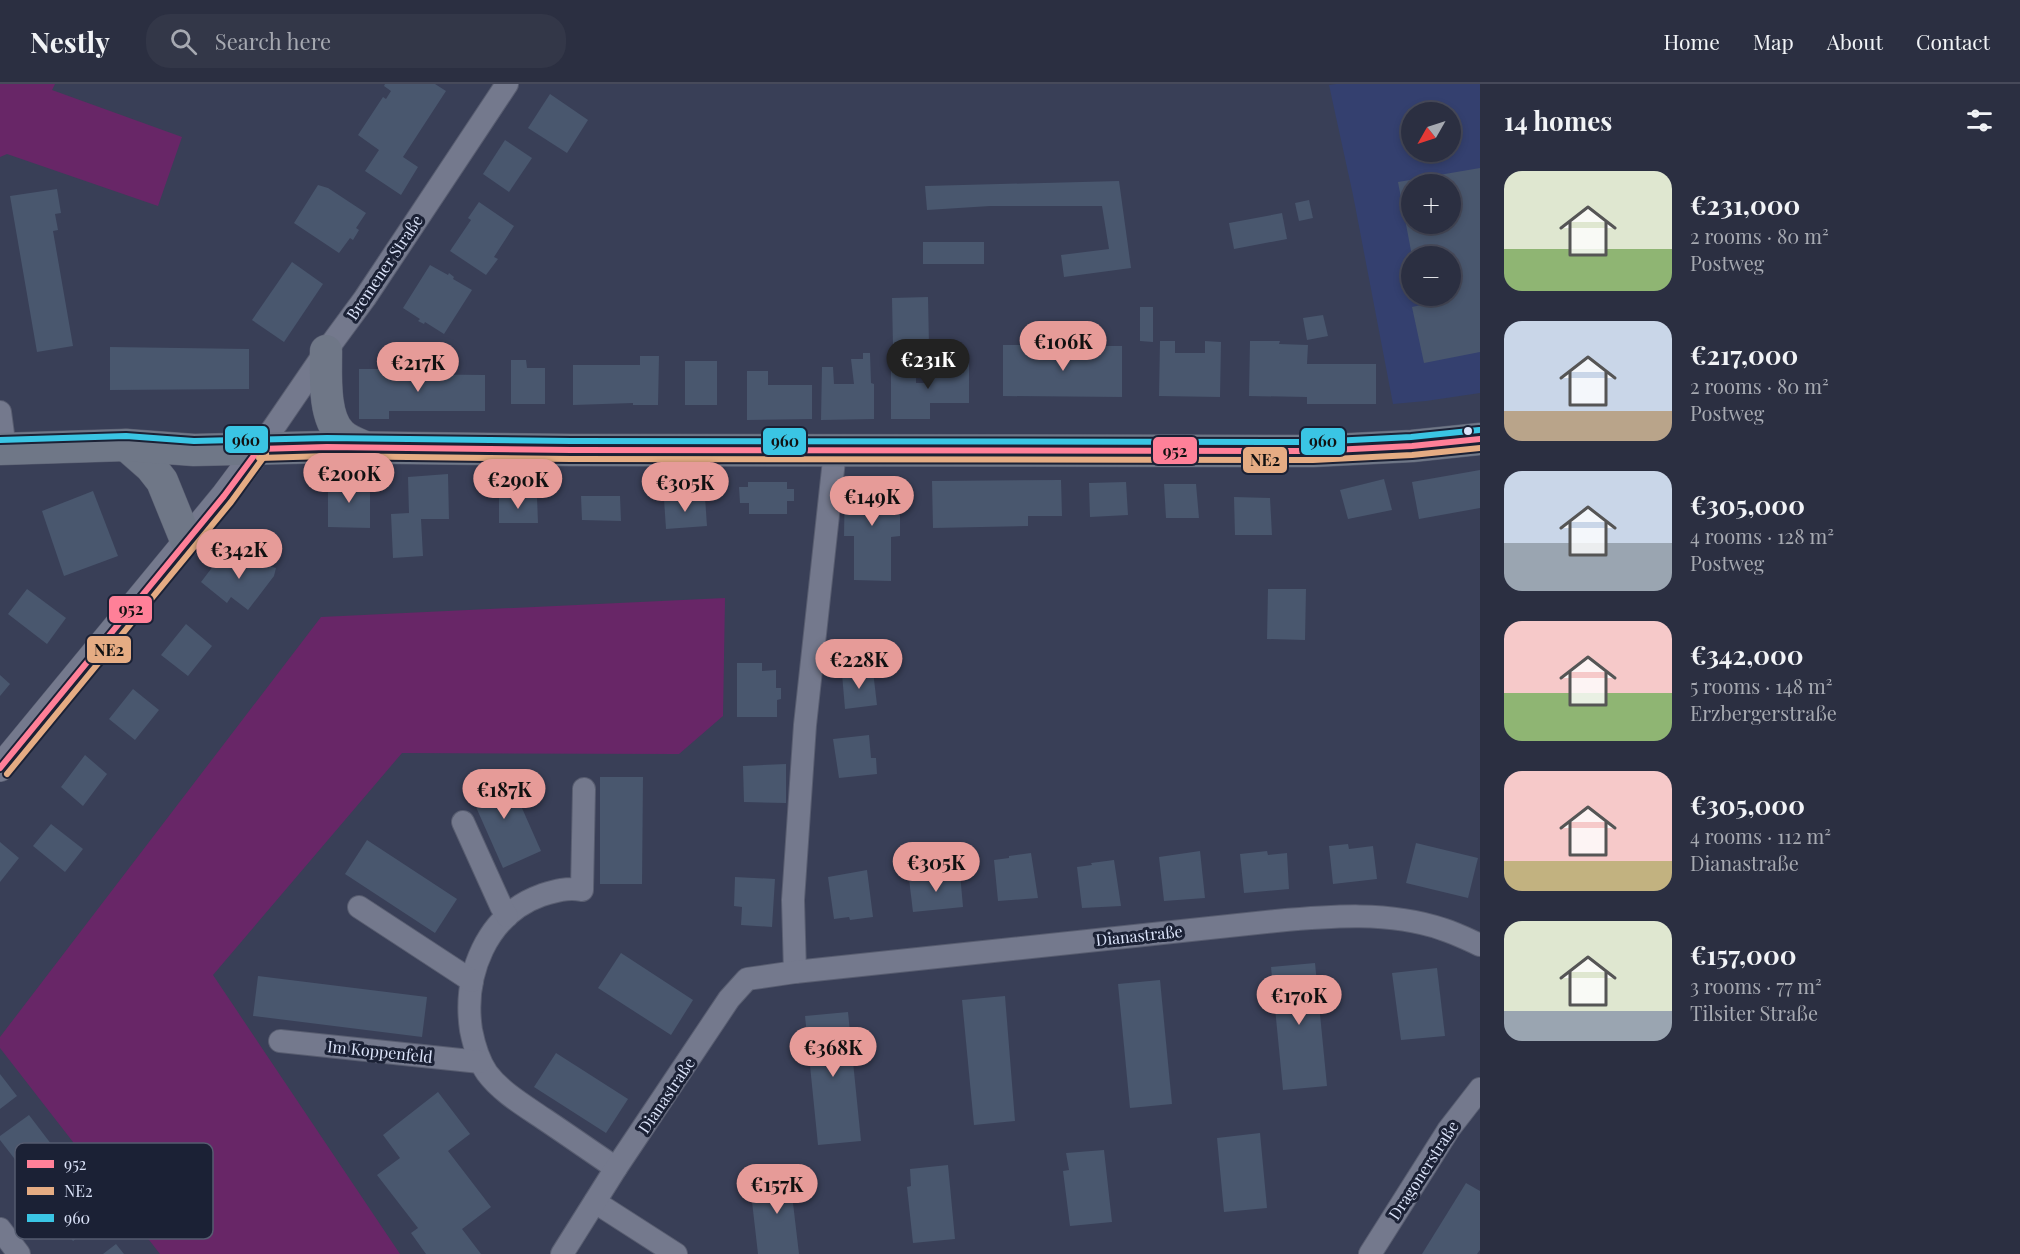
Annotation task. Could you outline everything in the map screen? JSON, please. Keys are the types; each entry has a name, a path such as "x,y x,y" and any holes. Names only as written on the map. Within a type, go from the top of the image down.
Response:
{"main road":[{"path":"326,351 326,384 331,418 344,437 366,448"},
{"path":"3,449 126,445 194,450 366,448 1313,451 1412,446 1480,439"},
{"path":"126,445 150,466 162,481 186,540"}],"street":[{"name":"Bremener Straße","path":"259,449 365,298 507,84"},
{"path":"0,412 3,449"},
{"path":"0,768 259,449"},
{"path":"795,972 792,900 805,725 835,451"},
{"path":"584,789 582,890 572,888 538,897 507,916 496,928 476,964 472,981 470,1018 473,1041 480,1062 497,1084 517,1101 616,1168"},
{"path":"463,822 507,916"},
{"path":"359,907 472,981"},
{"name":"Dianastraße","path":"562,1254 616,1168 729,999 747,979 795,972 1337,916 1397,919 1440,928 1480,945"},
{"name":"Im Koppenfeld","path":"280,1041 480,1062"},
{"name":"Dragonerstraße","path":"1370,1254 1449,1129 1480,1089"},
{"path":"595,1202 676,1254"},
{"path":"0,1229 19,1254"}],"shaded area":[{"path":"0,84 55,84 52,90 182,137 158,206 7,154 0,157"},
{"path":"1480,84 1480,393 1393,404 1353,195 1329,85"},
{"path":"725,598 723,716 679,754 402,753 213,975 400,1254 160,1254 148,1239 213,1239 213,1143 74,1143 0,1048 0,1037 321,617"}],"building":[{"path":"385,84 435,84 446,91 403,157 418,167 401,195 365,171 379,150 358,135 383,97 386,99 391,91 384,86"},
{"path":"550,94 588,120 567,153 528,128"},
{"path":"505,140 532,158 509,192 483,174"},
{"path":"1480,168 1480,352 1424,363 1412,307 1461,306 1461,246 1410,246 1408,234 1461,234 1461,174 1445,174"},
{"path":"1119,181 1131,268 1064,277 1061,255 1109,249 1102,206 990,206 927,210 925,186"},
{"path":"1401,181 1401,198 1398,182"},
{"path":"318,185 328,188 366,213 356,228 359,230 353,240 350,238 339,253 294,223"},
{"path":"57,189 61,213 55,214 58,230 53,231 73,346 37,352 10,196"},
{"path":"1309,200 1313,218 1299,221 1295,203"},
{"path":"479,202 514,226 494,257 498,259 486,275 450,251 471,220 468,218"},
{"path":"1282,213 1287,239 1234,249 1229,223"},
{"path":"923,242 984,242 984,264 923,264"},
{"path":"292,262 323,284 284,342 252,320"},
{"path":"430,265 448,275 449,273 454,277 453,279 472,290 444,334 425,322 424,324 418,321 420,319 403,308"},
{"path":"928,297 929,346 923,346 923,368 898,369 898,346 893,347 892,298"},
{"path":"1140,307 1153,307 1153,342 1140,341"},
{"path":"1323,315 1328,336 1307,340 1303,318"},
{"path":"1160,341 1175,341 1175,353 1205,353 1205,341 1221,342 1220,397 1159,396"},
{"path":"1250,341 1280,341 1279,344 1308,345 1307,364 1376,364 1376,404 1307,404 1307,397 1249,396"},
{"path":"1003,345 1024,345 1024,350 1042,350 1042,345 1084,346 1083,350 1100,350 1100,346 1122,346 1122,397 1003,396"},
{"path":"110,347 249,349 249,389 110,390"},
{"path":"863,353 870,353 871,383 874,384 874,419 821,420 822,367 833,367 834,384 854,384 851,359 863,359"},
{"path":"640,356 659,356 658,405 633,405 633,403 573,405 573,365 640,365"},
{"path":"511,360 526,360 527,368 545,368 545,404 511,404"},
{"path":"685,361 717,361 717,405 685,405"},
{"path":"930,363 969,363 969,403 930,403 930,419 891,419 891,369 916,369 916,383 925,383 924,378 930,378"},
{"path":"359,369 390,369 390,374 485,375 485,411 389,411 389,419 359,419"},
{"path":"747,371 768,371 768,385 812,385 812,419 747,420"},
{"path":"1480,470 1480,508 1419,519 1412,482"},
{"path":"448,474 449,519 421,519 423,556 393,558 391,514 409,513 408,477"},
{"path":"1384,479 1392,510 1348,519 1340,490"},
{"path":"1061,480 1062,516 1028,516 1028,526 933,528 932,481"},
{"path":"328,481 370,481 370,528 328,527"},
{"path":"748,482 787,482 787,489 794,489 794,501 787,501 787,514 749,514 749,503 740,503 739,487 748,487"},
{"path":"845,482 900,482 900,536 891,537 891,581 854,580 854,536 844,536"},
{"path":"1126,482 1128,515 1090,517 1089,483"},
{"path":"1164,484 1196,484 1199,518 1166,518"},
{"path":"93,491 118,556 64,576 42,511"},
{"path":"499,496 537,497 538,523 499,523"},
{"path":"581,496 620,496 621,521 582,520"},
{"path":"705,497 707,526 666,529 664,499"},
{"path":"1234,497 1270,498 1272,535 1235,535"},
{"path":"224,552 234,560 237,557 276,568 274,576 248,610 231,597 227,603 201,582"},
{"path":"27,589 66,618 47,644 8,614"},
{"path":"1268,589 1306,589 1305,640 1267,639"},
{"path":"186,624 212,646 188,676 161,655"},
{"path":"737,663 762,663 762,671 776,670 776,688 781,688 781,699 777,700 777,717 737,717"},
{"path":"873,671 877,705 845,709 842,674"},
{"path":"0,675 10,684 0,696"},
{"path":"133,689 159,710 135,740 109,719"},
{"path":"869,735 871,758 876,758 877,774 839,778 833,739"},
{"path":"85,755 107,774 83,806 61,787"},
{"path":"786,764 786,803 744,802 743,766"},
{"path":"506,772 541,851 503,868 468,789"},
{"path":"600,777 643,777 642,884 600,884"},
{"path":"51,824 83,849 65,872 33,846"},
{"path":"367,840 457,899 435,933 345,874"},
{"path":"0,842 19,858 0,882"},
{"path":"1416,843 1478,858 1468,898 1406,883"},
{"path":"1348,844 1349,849 1373,846 1377,879 1333,884 1329,846"},
{"path":"1200,851 1205,898 1164,901 1159,857"},
{"path":"1267,851 1268,855 1287,853 1289,889 1244,893 1240,854"},
{"path":"1031,853 1038,898 998,901 994,860"},
{"path":"1114,860 1121,906 1082,908 1077,867"},
{"path":"867,870 873,917 850,920 849,917 834,919 828,877"},
{"path":"960,873 963,907 913,912 909,879"},
{"path":"735,877 775,879 772,927 741,925 742,907 734,906"},
{"path":"621,953 693,1000 671,1035 598,988"},
{"path":"1315,963 1327,1086 1283,1090 1271,967"},
{"path":"1437,968 1445,1036 1401,1040 1392,973"},
{"path":"258,976 427,997 422,1037 253,1016"},
{"path":"1160,980 1172,1104 1130,1108 1118,984"},
{"path":"1005,996 1015,1121 974,1125 962,1000"},
{"path":"848,1012 861,1141 818,1145 805,1016"},
{"path":"556,1053 628,1099 606,1133 534,1087"},
{"path":"0,1074 17,1096 0,1109"},
{"path":"438,1092 470,1134 448,1151 491,1207 462,1229 481,1254 426,1254 411,1233 418,1228 377,1175 400,1158 383,1135"},
{"path":"29,1115 50,1143 15,1143 15,1159 0,1140 0,1136"},
{"path":"1260,1133 1267,1208 1224,1212 1217,1138"},
{"path":"1104,1150 1112,1222 1070,1226 1063,1171 1069,1170 1066,1153"},
{"path":"948,1165 955,1239 913,1243 907,1187 911,1186 910,1169"},
{"path":"802,1178 805,1202 793,1203 799,1254 758,1254 750,1184"},
{"path":"1466,1183 1480,1191 1480,1250 1477,1254 1422,1254"},
{"path":"116,1244 124,1254 103,1254"}],"transit line":[{"name":"960","path":"0,440 126,436 194,441 327,438 571,441 1313,442 1411,437 1479,430"},
{"name":"952","path":"259,449 327,447 571,450 1313,451 1412,446 1480,439"},
{"name":"NE2","path":"259,458 327,456 571,459 1313,460 1412,455 1480,448"},
{"name":"952","path":"0,768 224,496 259,449"},
{"name":"NE2","path":"7,774 231,502 266,454"}]}
